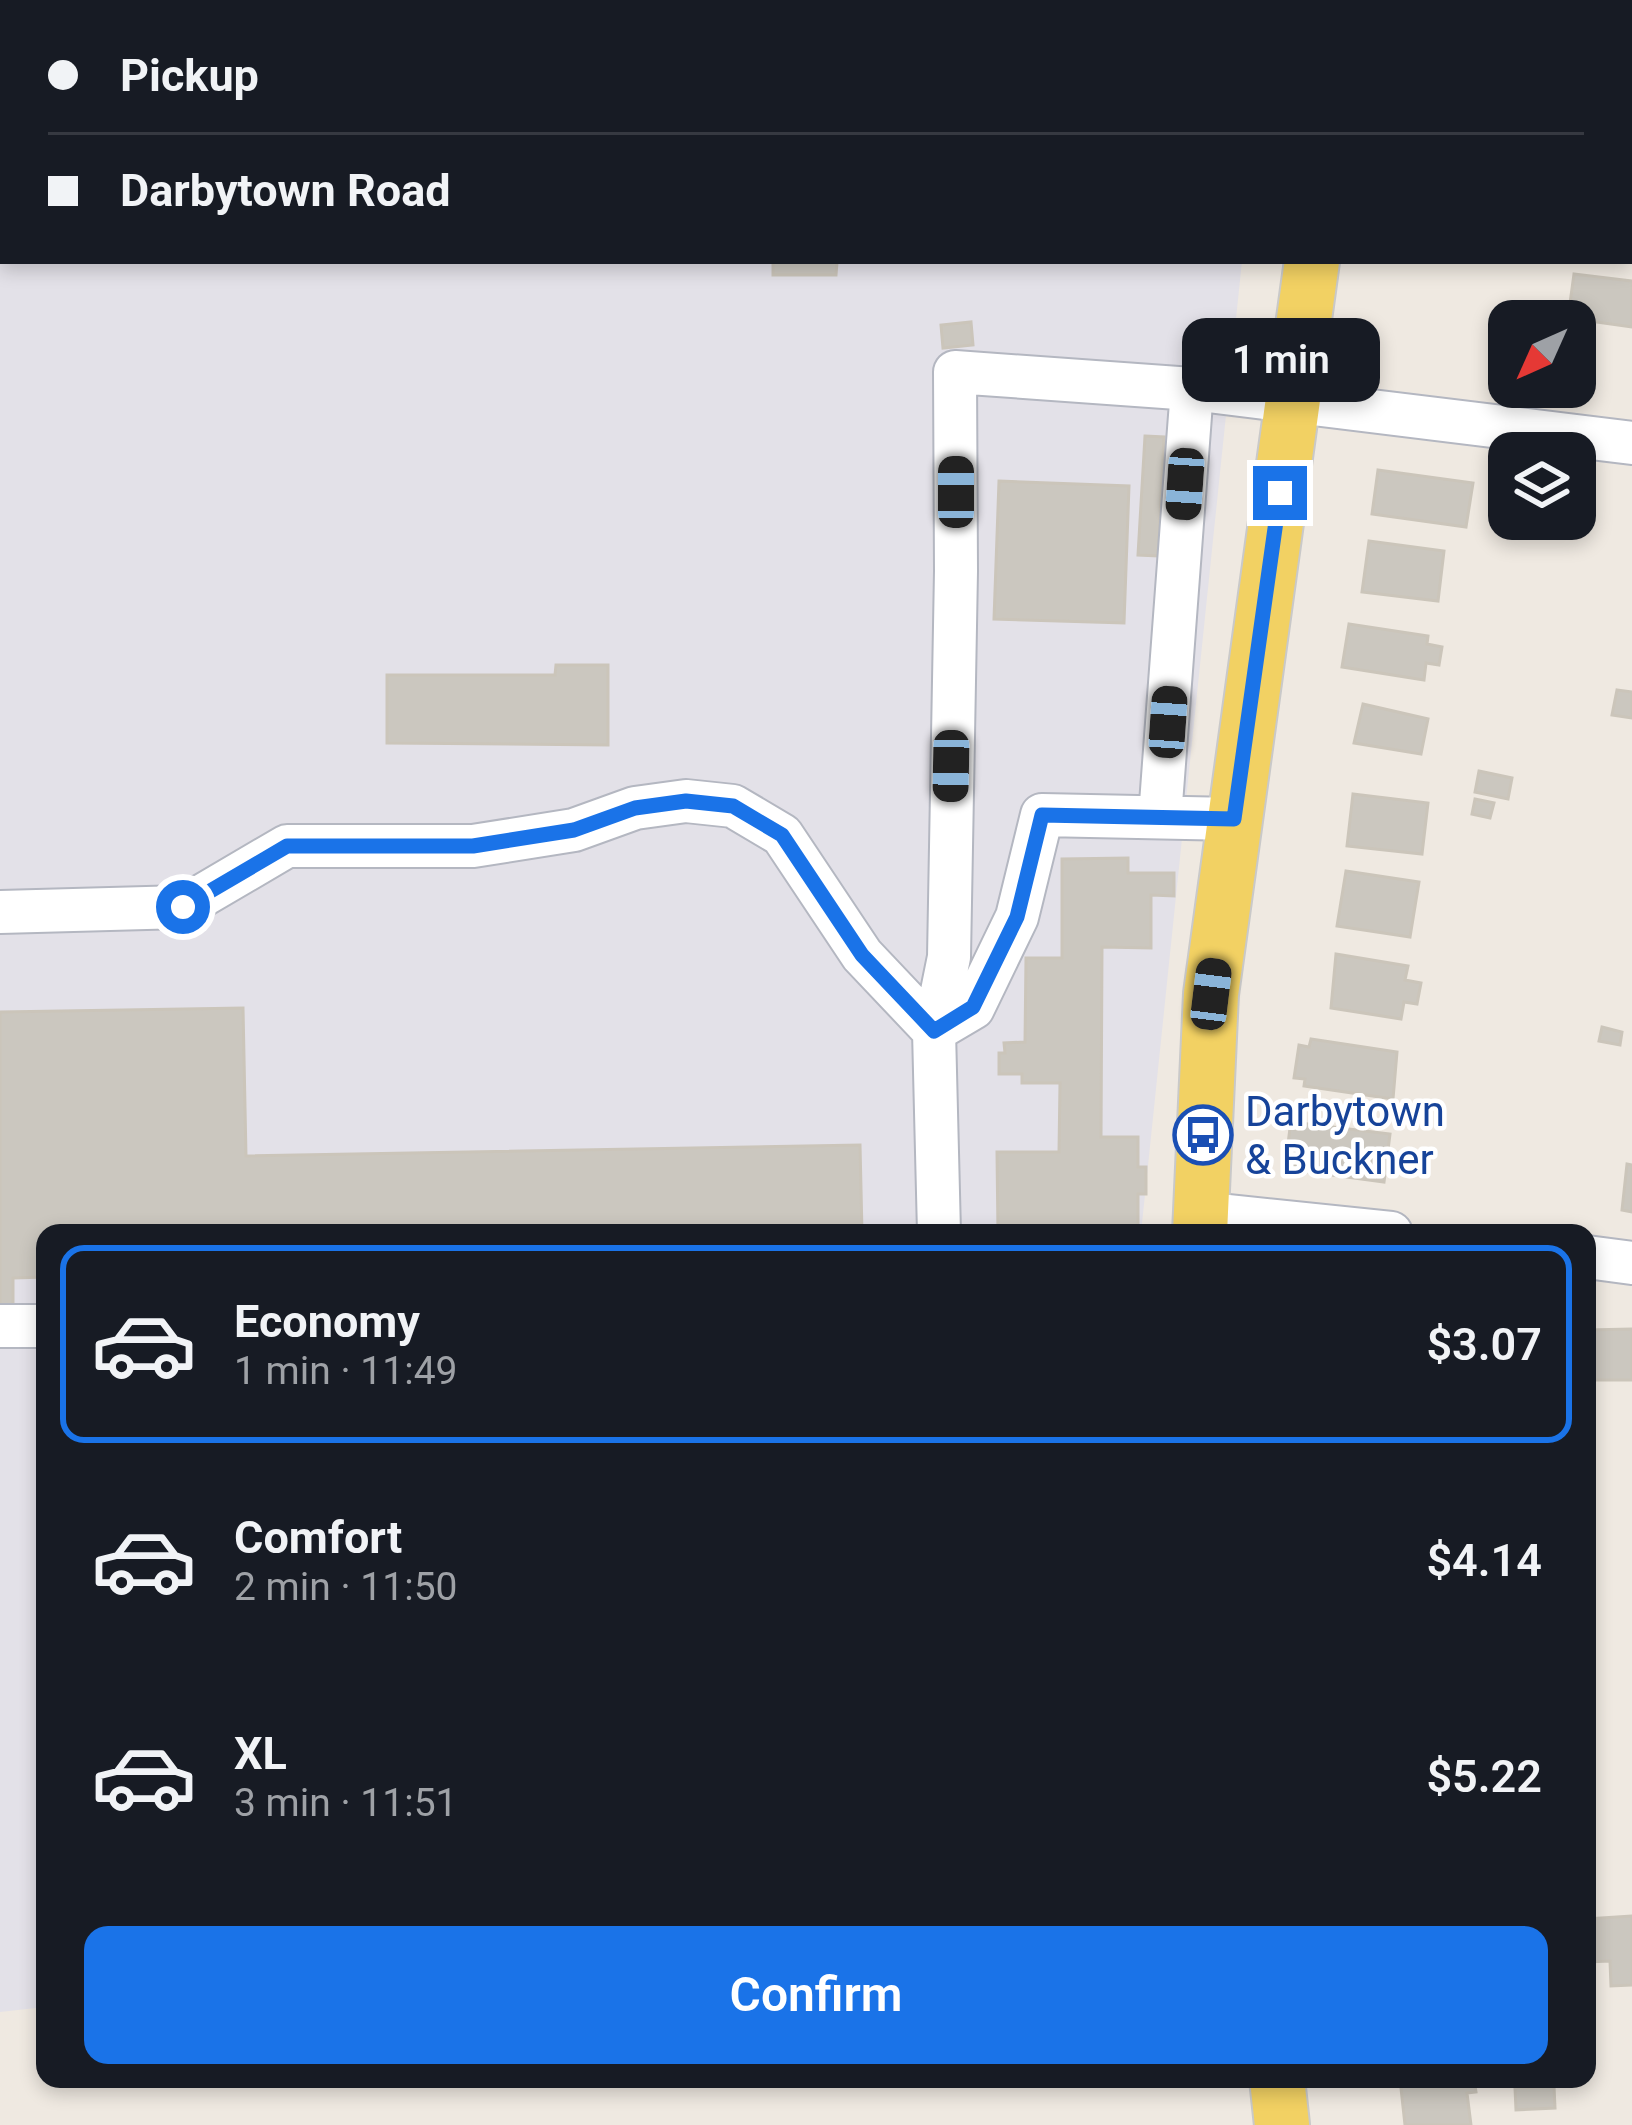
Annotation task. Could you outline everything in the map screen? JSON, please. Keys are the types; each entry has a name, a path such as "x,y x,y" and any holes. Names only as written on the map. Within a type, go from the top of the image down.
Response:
{"main road":[{"path":"1199,1223 1211,994 1312,264"},
{"path":"1278,2088 1282,2125"}],"street":[{"path":"939,1224 934,1031 949,957 955,372 1192,389 1632,443"},
{"path":"1160,817 1192,389"},
{"path":"0,912 183,907 287,846 473,846 574,830 635,808 686,801 733,806 782,835 862,955 934,1031"},
{"path":"934,1031 973,1007 1017,917 1042,815 1234,819"},
{"path":"1596,1259 1632,1264"},
{"path":"0,1326 36,1326"}],"shaded area":[{"path":"0,264 1242,264 1142,1224 36,1224 36,2008 0,2012"}],"building":[{"path":"773,264 837,264 836,275 773,275"},
{"path":"1574,274 1632,281 1632,327 1596,322 1596,300 1570,300"},
{"path":"971,322 973,345 943,348 941,325"},
{"path":"1145,436 1164,437 1158,556 1138,555"},
{"path":"1378,470 1473,483 1466,527 1372,514"},
{"path":"999,481 1129,486 1124,623 994,619"},
{"path":"1369,541 1444,551 1438,601 1362,592"},
{"path":"1349,624 1428,636 1427,644 1442,647 1439,665 1426,663 1424,680 1342,667"},
{"path":"556,665 608,665 608,745 387,743 387,675 555,675"},
{"path":"1617,690 1632,692 1632,718 1612,715"},
{"path":"1363,704 1428,719 1421,754 1354,743"},
{"path":"1479,771 1512,778 1508,799 1475,792"},
{"path":"1353,794 1428,803 1422,854 1347,846"},
{"path":"1475,799 1494,803 1490,818 1472,814"},
{"path":"1128,858 1128,873 1174,873 1174,896 1151,895 1151,948 1102,947 1101,1137 1138,1137 1138,1167 1146,1167 1146,1194 1138,1194 1138,1224 998,1224 997,1152 1059,1152 1060,1083 1022,1083 1022,1074 999,1074 999,1053 1005,1053 1004,1043 1025,1042 1026,958 1062,958 1062,859"},
{"path":"1346,871 1419,882 1410,937 1337,926"},
{"path":"1336,954 1408,966 1405,980 1421,983 1417,1004 1404,1002 1401,1019 1331,1008"},
{"path":"243,1008 246,1156 860,1145 862,1224 36,1224 36,1277 13,1278 13,1308 0,1309 0,1012"},
{"path":"1602,1027 1622,1032 1620,1045 1599,1041"},
{"path":"1311,1039 1397,1052 1393,1099 1304,1086 1305,1079 1294,1078 1299,1045 1309,1047"},
{"path":"1300,1123 1390,1134 1384,1182 1294,1170 1295,1161 1286,1160 1290,1128 1300,1130"},
{"path":"1627,1164 1632,1165 1632,1212 1622,1210"},
{"path":"1632,1329 1632,1380 1596,1380 1596,1330"},
{"path":"1632,1916 1632,1985 1611,1986 1610,1961 1596,1962 1596,1918"},
{"path":"1401,2088 1475,2088 1476,2092 1467,2093 1471,2125 1405,2125"},
{"path":"1515,2088 1554,2088 1555,2108 1516,2110"}],"place":[{"name":"Darbytown & Buckner","path":"1203,1135"}],"route":[{"path":"183,907 287,846 473,846 574,830 635,808 686,801 733,806 782,835 862,955 934,1031 973,1007 1017,917 1042,815 1234,819 1280,493"}]}
